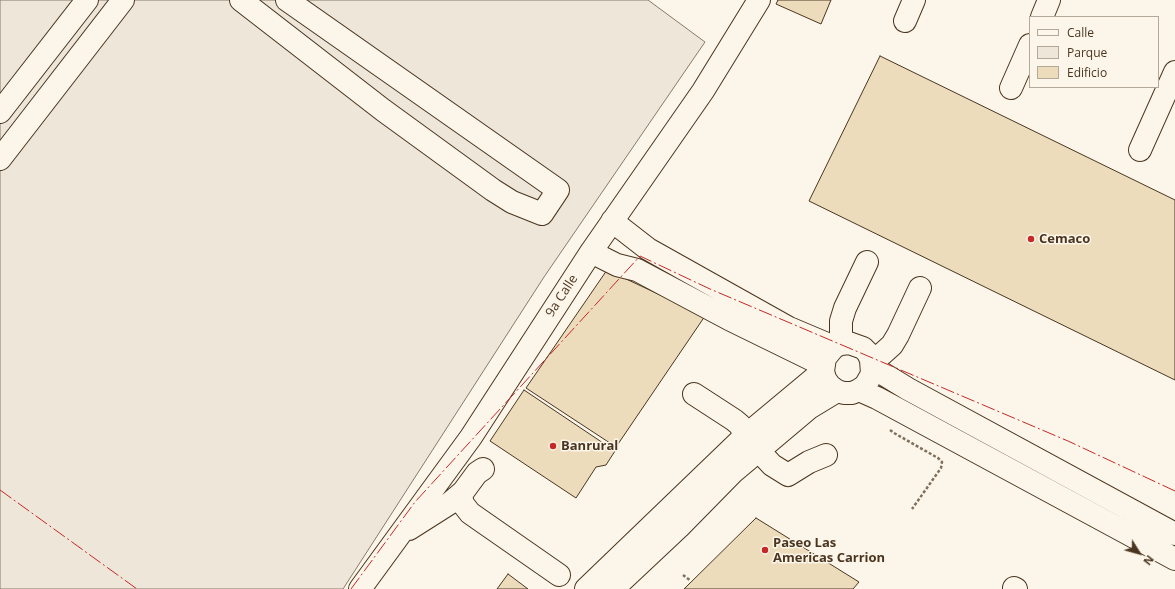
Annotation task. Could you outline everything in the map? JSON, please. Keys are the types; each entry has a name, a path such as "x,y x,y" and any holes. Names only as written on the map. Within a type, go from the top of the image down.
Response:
{"street":[{"path":"0,112 87,0"},
{"path":"0,159 123,0"},
{"path":"241,0 383,110 487,186 512,202 542,214 558,190 287,0"},
{"name":"9a Calle","path":"360,589 471,437 591,252 703,91 758,0"},
{"path":"905,21 914,0"},
{"path":"1042,16 1049,0"},
{"path":"1011,88 1029,47"},
{"path":"1140,150 1175,72"},
{"path":"612,221 648,249 789,328 830,357"},
{"path":"591,252 617,265 637,270 729,319 830,357"},
{"path":"867,262 845,308 830,357 825,379 830,386 837,391 852,393 865,386 872,374 872,363 892,345 920,288"},
{"path":"586,589 752,443 830,357 849,343 863,348 872,363 908,389 1175,534"},
{"path":"859,390 898,408 1175,558"},
{"path":"613,589 734,472 752,443 837,391"},
{"path":"694,394 740,425 752,443 772,465 788,475 809,462 826,455"},
{"path":"400,535 444,507 463,492 477,473 483,469"},
{"path":"463,492 461,496 463,504 470,513 558,575"}],"path":[{"path":"890,430 938,458 942,462 941,468 912,509"},
{"path":"684,575 691,581"}],"green space":[{"path":"0,0 648,0 705,42 544,277 343,589 0,589"}],"building":[{"path":"778,0 831,0 821,24 776,4"},
{"name":"Cemaco","path":"880,56 1175,200 1175,380 809,201"},
{"path":"607,270 705,316 616,447 526,388"},
{"name":"Banrural","path":"524,390 615,451 606,465 596,467 576,498 490,441"},
{"name":"Paseo Las Americas Carrion","path":"756,518 859,582 853,589 684,589"},
{"path":"508,574 528,589 497,589"}],"power":[{"path":"351,589 415,502 640,256 710,289 1068,441 1175,491"},
{"path":"0,490 137,589"}],"place":[{"name":"Cemaco","path":"1031,239"},
{"name":"Banrural","path":"553,446"},
{"name":"Paseo Las Americas Carrion","path":"765,550"}]}
